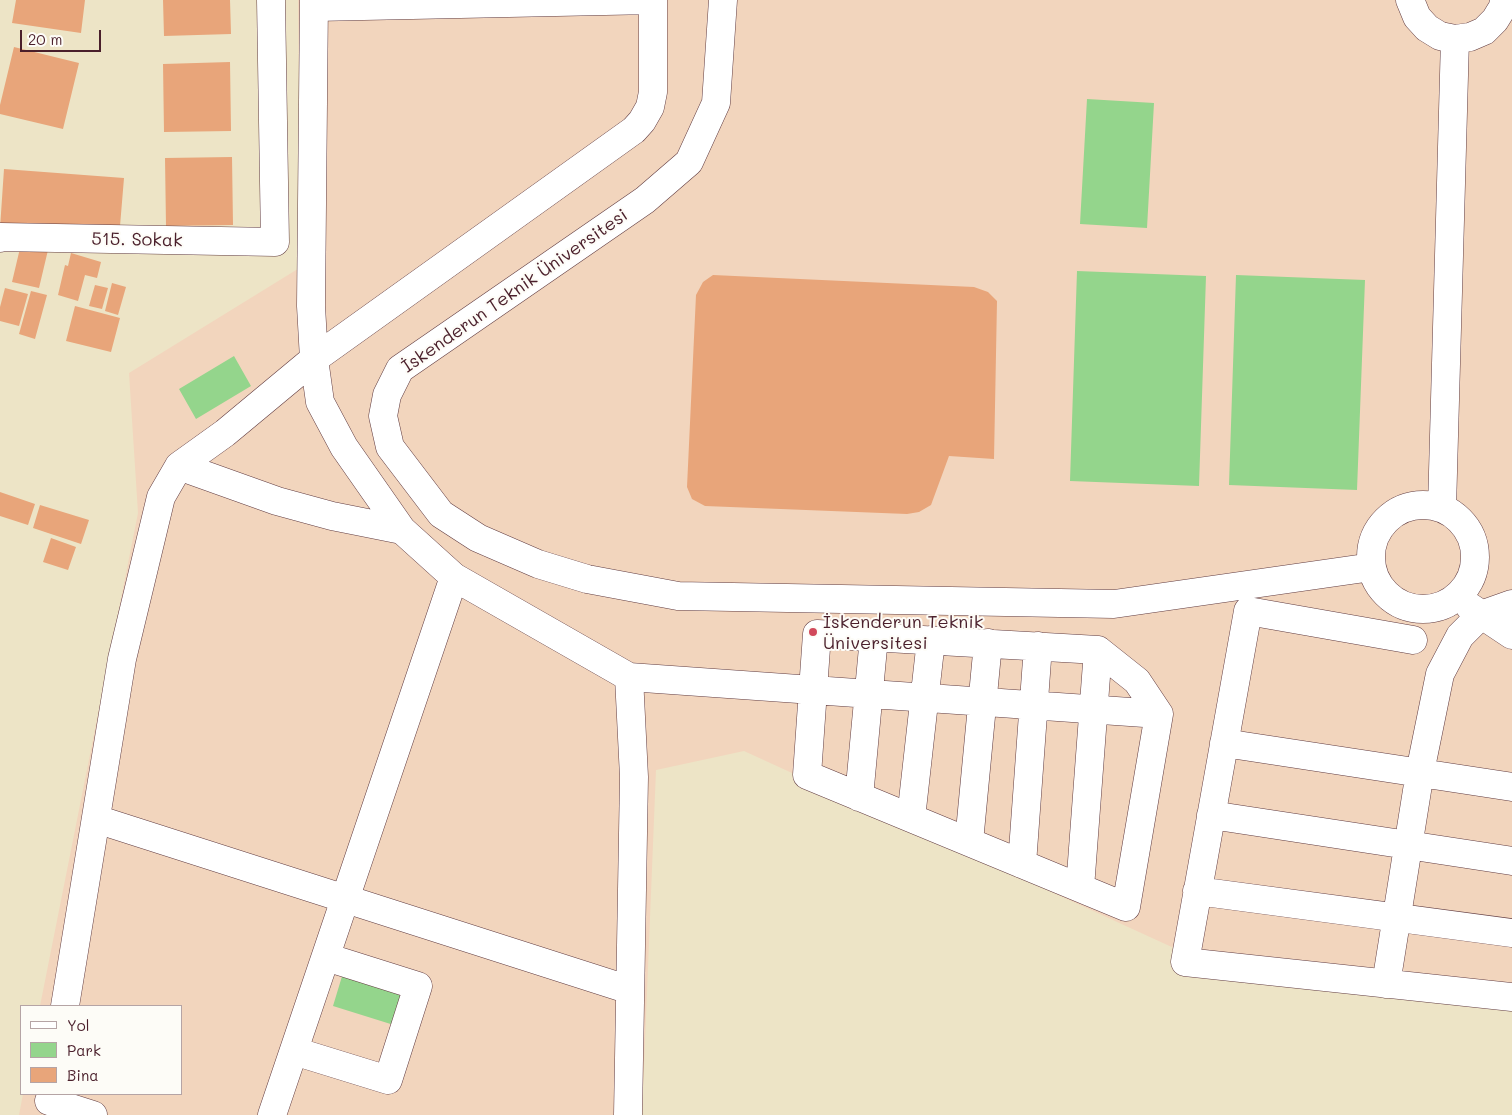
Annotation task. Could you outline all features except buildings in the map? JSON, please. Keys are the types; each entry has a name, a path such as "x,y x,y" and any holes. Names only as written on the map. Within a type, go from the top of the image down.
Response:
{"street":[{"name":"515. Sokak","path":"0,238 275,242 270,0"},
{"path":"65,1005 122,659 161,497 179,466 225,433 314,359 634,130 650,107 653,92 653,0 314,4 311,306 314,359 320,402 344,446 402,530 454,577 629,677 1159,714"},
{"name":"İskenderun Teknik Üniversitesi","path":"723,0 716,102 689,162 645,200 400,369 387,395 383,416 390,447 441,514 478,538 538,564 587,579 678,596 1114,604 1372,567"},
{"path":"1410,0 1417,17 1427,28 1440,36 1455,39 1470,37 1484,31 1495,20 1503,7 1504,0"},
{"path":"1442,508 1455,39"},
{"path":"179,466 277,501 332,516 402,530"},
{"path":"1425,505 1442,508 1457,517 1468,530 1475,546 1476,563 1471,580 1461,594 1447,605 1430,610 1413,609 1397,603 1384,592 1374,578 1370,560 1372,543 1380,527 1392,515 1407,507 1425,505"},
{"path":"272,1115 454,577"},
{"path":"1456,598 1512,635"},
{"path":"1386,984 1420,772 1440,674 1460,636 1481,615 1512,604"},
{"path":"1413,640 1248,611 1185,962 1512,997"},
{"path":"817,634 931,640 1098,650 1137,681 1159,714 1126,907 807,775 817,634"},
{"path":"859,797 874,637"},
{"path":"911,818 926,698 931,640"},
{"path":"969,842 988,644"},
{"path":"1022,864 1038,646"},
{"path":"1080,888 1098,650"},
{"path":"628,1115 634,777 629,677"},
{"path":"1224,743 1512,787"},
{"path":"1211,815 1512,861"},
{"path":"96,819 630,990"},
{"path":"1197,891 1512,933"},
{"path":"294,1051 388,1080 418,986 326,957"},
{"path":"49,1103 93,1115"}],"shaded area":[{"name":"İskenderun Teknik Üniversitesi","path":"298,0 1512,0 1512,989 1187,954 744,751 656,770 642,1115 19,1115 23,1095 182,1095 182,1005 40,1005 138,513 129,373 301,267"}],"green space":[{"path":"1087,99 1154,103 1147,228 1080,224"},
{"path":"1077,271 1206,276 1199,486 1070,481"},
{"path":"1236,275 1365,280 1357,490 1229,485"},
{"path":"234,356 251,386 196,419 179,389"},
{"path":"343,973 407,992 397,1026 333,1006"}],"place":[{"name":"İskenderun Teknik Üniversitesi","path":"813,632"}]}
